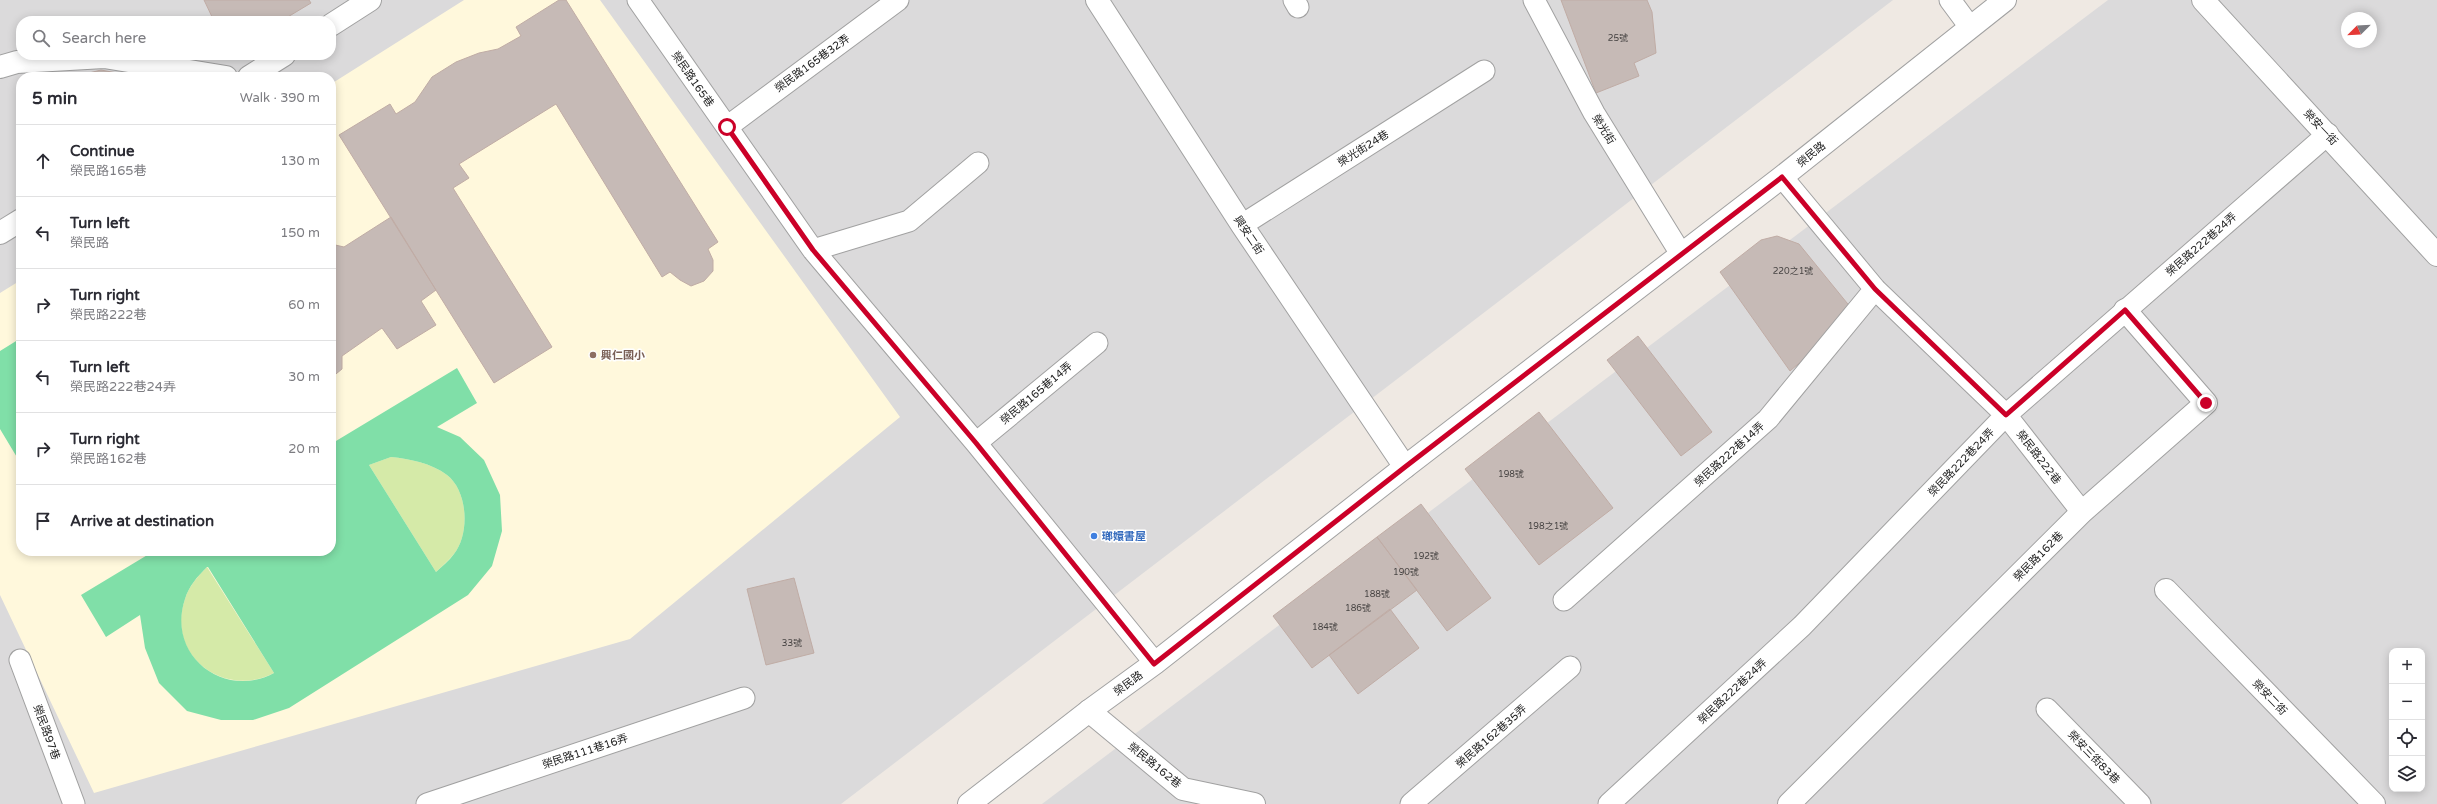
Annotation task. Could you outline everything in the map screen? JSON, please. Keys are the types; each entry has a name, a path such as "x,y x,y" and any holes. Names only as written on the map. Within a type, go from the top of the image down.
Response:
{"street":[{"path":"336,22 370,0"},
{"name":"興安二街","path":"1097,0 1242,225 1405,467"},
{"name":"榮民路","path":"970,804 1088,711 1154,664 1405,467 1782,177 2005,0"},
{"name":"榮安一街","path":"2203,0 2328,134 2437,255"},
{"path":"0,67 17,62 52,60"},
{"path":"122,60 196,72"},
{"path":"257,72 276,60"},
{"path":"0,233 16,223"},
{"name":"榮民路162巷","path":"1789,804 2082,512 2206,403 2125,310"},
{"name":"榮安二街","path":"2166,590 2374,804"},
{"name":"榮民路162巷","path":"1088,711 1183,789 1254,804"}],"lane":[{"name":"榮民路165巷","path":"638,0 813,250 976,443 1154,664"},
{"name":"榮民路165巷32弄","path":"727,127 898,0"},
{"name":"榮光街","path":"1534,0 1594,113 1681,254"},
{"path":"1950,0 1970,27"},
{"name":"榮光街24巷","path":"1242,225 1484,71"},
{"name":"榮民路222巷24弄","path":"1609,804 1802,626 2006,415 2328,134"},
{"path":"813,250 909,221 978,163"},
{"name":"榮民路222巷","path":"1782,177 1875,289 2006,415 2082,512"},
{"name":"榮民路222巷14弄","path":"1564,600 1768,419 1875,289"},
{"name":"榮民路165巷14弄","path":"976,443 1097,343"},
{"name":"榮民路97巷","path":"20,660 74,804"},
{"name":"榮民路162巷35弄","path":"1411,804 1570,667"},
{"name":"榮民路111巷16弄","path":"427,804 744,698"},
{"name":"榮安三街83巷","path":"2047,709 2140,804"}],"shaded area":[{"path":"0,0 1893,0 841,804 0,804"},
{"name":"興仁國小","path":"464,0 600,0 900,417 630,639 94,793 0,595 0,293 16,283 16,556 336,556 336,81"},
{"path":"2108,0 2437,0 2437,804 1042,804"}],"green space":[{"path":"16,341 16,456 0,429 0,351"},
{"path":"457,368 477,403 437,427 460,437 484,460 500,495 502,531 492,566 468,595 289,708 253,720 221,720 187,711 159,683 145,648 140,615 106,637 81,595 146,556 336,556 336,441","holes":["391,457 413,460 434,467 447,475 454,482 463,502 464,524 463,535 459,546 448,561 436,572 369,465","208,567 274,673 255,680 236,681 219,676 204,667 192,654 184,638 181,619 185,599 191,586"]},
{"path":"391,457 413,460 434,467 447,475 454,482 459,491 463,502 464,513 463,535 454,554 436,572 369,465"},
{"path":"207,567 274,673 255,680 236,680 219,676 203,667 191,654 183,638 181,619 185,599 191,586"}],"building":[{"path":"204,0 309,0 311,3 289,16 212,16"},
{"path":"559,0 566,0 718,242 708,249 713,260 713,271 704,281 691,286 670,272 662,277 556,104 459,164 469,178 453,188 552,347 494,383 339,135 390,104 396,114 415,102 432,77 456,62 479,53 498,49 521,36 516,27"},
{"path":"1561,0 1647,0 1652,12 1656,53 1634,63 1639,76 1596,93"},
{"path":"101,70 112,72 93,72"},
{"path":"391,217 436,290 421,301 436,325 397,349 382,328 342,356 342,369 336,374 336,245 344,247"},
{"path":"1777,236 1799,244 1856,314 1790,371 1720,272 1761,240"},
{"path":"1638,336 1712,432 1681,456 1607,360"},
{"path":"1539,412 1613,508 1539,565 1465,469"},
{"path":"1421,504 1491,598 1447,631 1377,537"},
{"path":"1377,537 1417,590 1312,668 1273,616"},
{"path":"794,578 814,653 766,665 747,589"},
{"path":"1390,609 1419,648 1358,694 1329,655"}],"place":[{"name":"興仁國小","path":"593,355"},
{"name":"瑯嬛書屋","path":"1094,536"}],"route":[{"path":"727,127 813,250 976,443 1154,664 1405,467 1782,177 1875,289 2006,415 2125,310 2206,403"}]}
